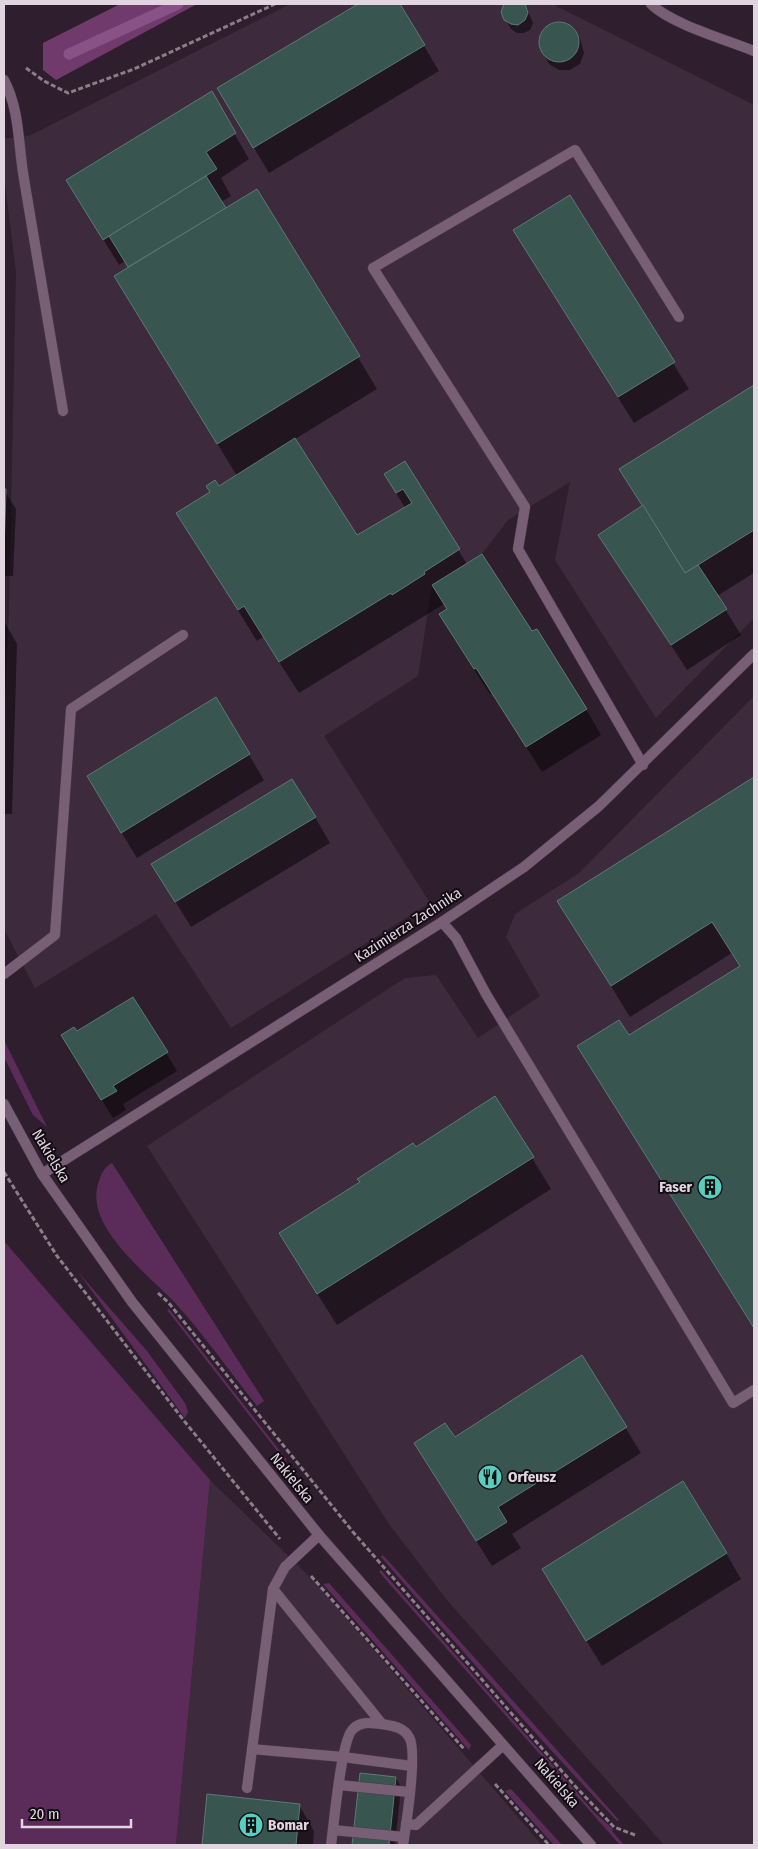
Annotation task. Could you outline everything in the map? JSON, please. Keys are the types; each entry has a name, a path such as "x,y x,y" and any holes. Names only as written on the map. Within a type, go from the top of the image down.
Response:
{"street":[{"path":"651,4 657,9 695,28 754,51"},
{"path":"4,80 10,91 18,119 22,168 63,411"},
{"path":"643,765 518,549 525,507 374,268 575,150 679,317"},
{"path":"4,974 55,935 71,709 183,636"},
{"name":"Kazimierza Zachnika","path":"42,1174 442,922 524,867 599,806 643,765 754,654"},
{"path":"442,922 456,938 486,994 733,1403 754,1390"},
{"name":"Nakielska","path":"4,1104 42,1174 132,1302 319,1535 591,1845"},
{"path":"247,1788 273,1588 285,1566 319,1535"},
{"path":"273,1588 382,1724"},
{"path":"331,1845 333,1830 339,1785 346,1739 352,1729 366,1723 402,1728 409,1736 413,1746 404,1841 333,1830"},
{"path":"406,1824 416,1825 504,1745"},
{"path":"252,1749 343,1757 412,1766"},
{"path":"339,1785 409,1792"}],"path":[{"path":"20,64 44,82 68,94 134,69 275,4"},
{"path":"4,1172 57,1256 185,1422 295,1557 549,1845"},
{"path":"154,1290 168,1302 353,1532 574,1785 614,1827 635,1835"}],"shaded area":[{"path":"120,4 197,4 56,80 43,70 43,43"},
{"path":"290,4 552,4 754,105 754,618 656,718 555,560 570,482 508,520 482,554 432,585 418,676 324,736 430,903 231,1028 156,914 35,988 4,929 4,717 9,611 16,272 4,176 4,138 18,138 31,135"},
{"path":"754,696 754,1845 664,1845 447,1600 389,1524 147,1146 405,978 436,975 478,1038 540,996 506,937 515,914 579,873"},
{"path":"4,1040 47,1127 33,1115 4,1057"},
{"path":"112,1163 264,1401 257,1406 187,1316 121,1249 109,1232 100,1216 96,1198 101,1175"},
{"path":"4,1241 210,1480 176,1845 4,1845"},
{"path":"78,1272 147,1351 185,1403 188,1412 185,1418"},
{"path":"169,1309 287,1460 285,1461 167,1310"},
{"path":"210,1480 315,1582 542,1845 176,1845"},
{"path":"383,1555 619,1820 617,1821 586,1789 497,1690 381,1557"},
{"path":"381,1570 595,1813 613,1829 612,1831 624,1845 620,1845 379,1572"},
{"path":"329,1583 471,1745 469,1750 323,1584"},
{"path":"511,1789 562,1845 554,1845 505,1791"}],"building":[{"path":"358,4 400,4 425,45 253,148 217,88"},
{"path":"504,4 525,4 528,13 525,20 518,25 504,20 501,12"},
{"path":"555,22 563,22 570,25 576,31 579,42 576,53 570,59 563,62 555,62 548,59 542,53 539,46 539,38 542,31 548,25"},
{"path":"212,91 236,133 206,152 217,169 103,240 66,180"},
{"path":"206,176 226,208 128,267 109,236"},
{"path":"257,189 360,356 217,444 114,276"},
{"path":"570,195 675,362 618,397 513,230"},
{"path":"754,385 754,530 685,573 619,469"},
{"path":"295,438 357,535 412,503 403,489 396,493 384,474 405,461 460,549 392,595 391,593 279,662 244,606 238,610 176,513 210,492 206,486 215,480 219,486"},
{"path":"4,489 6,489 4,552"},
{"path":"643,505 685,573 698,565 727,609 671,645 598,535"},
{"path":"482,554 532,631 537,629 587,709 526,747 439,614 447,609 432,585"},
{"path":"216,697 250,754 121,833 87,776"},
{"name":"Faser","path":"754,777 754,1328 577,1046 619,1020 629,1035 740,966 712,922 611,986 557,901"},
{"path":"292,779 316,817 175,902 151,864"},
{"path":"133,997 168,1052 113,1086 117,1091 101,1100 61,1035 74,1027 77,1031"},
{"path":"495,1096 534,1157 317,1294 279,1233 360,1182 357,1179 413,1143 416,1147"},
{"name":"Orfeusz","path":"582,1355 627,1427 498,1507 507,1522 476,1541 414,1443 445,1423 455,1437"},
{"path":"683,1481 727,1553 586,1641 542,1569"},
{"path":"360,1773 396,1777 389,1845 352,1845"},
{"name":"Bomar","path":"207,1794 300,1804 296,1845 202,1845"}],"waterway":[{"path":"69,54 178,4"}],"place":[{"name":"Faser","path":"710,1187"},
{"name":"Orfeusz","path":"490,1477"},
{"name":"Bomar","path":"251,1825"}]}
